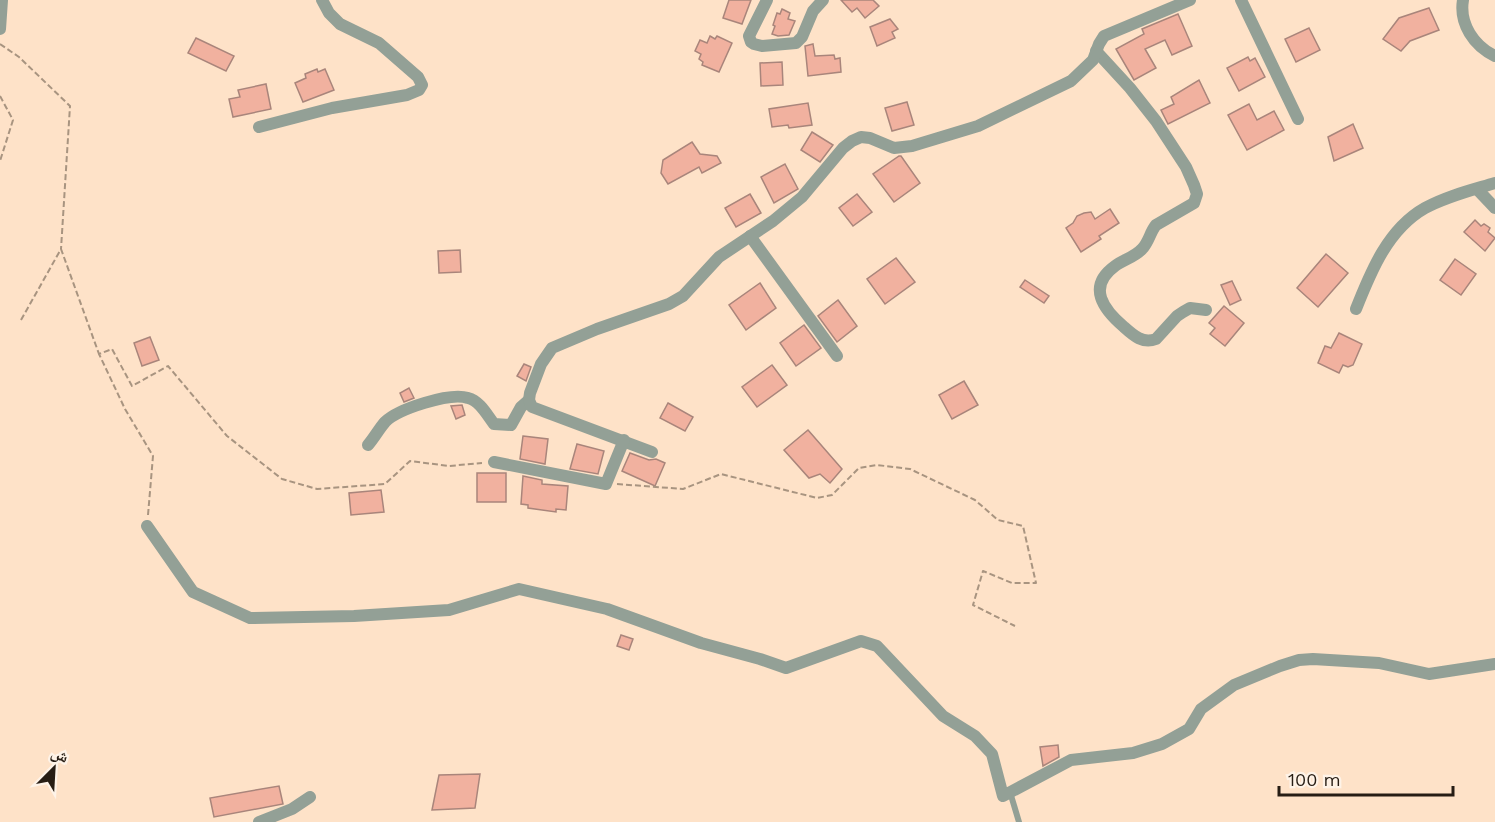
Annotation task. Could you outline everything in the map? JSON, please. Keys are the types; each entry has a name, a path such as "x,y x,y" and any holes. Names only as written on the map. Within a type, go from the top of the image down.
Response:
{"street":[{"path":"0,29 2,0"},
{"path":"259,127 332,108 407,95 419,90 422,86 418,76 379,43 340,24 329,14 322,0"},
{"path":"767,0 749,36 751,42 757,45 792,45 799,41 805,33 813,11 823,0"},
{"path":"652,452 532,407 529,400 530,393 541,364 552,348 597,329 669,304 683,296 718,257 802,197 843,148 852,141 861,137 870,138 894,148 912,146 978,126 1071,81 1094,60 1104,36 1190,0"},
{"path":"1241,0 1298,118"},
{"path":"1463,0 1462,9 1468,33 1495,56"},
{"path":"1096,51 1156,121 1191,177 1197,194 1194,203 1156,225 1144,247 1107,273 1101,283 1102,303 1113,318 1143,341 1156,339 1177,316 1190,308 1206,310"},
{"path":"1356,309 1367,280 1394,234 1425,208 1495,183"},
{"path":"1477,189 1495,208"},
{"path":"750,236 837,356"},
{"path":"368,445 386,421 410,408 450,396 469,398 483,408 494,424 502,425 511,425 521,407 529,400"},
{"path":"494,462 606,483 624,440"},
{"path":"147,526 193,592 250,618 354,616 449,610 519,589 607,609 700,643 786,668 861,641 877,646 943,716 975,735 992,754 1003,796 1071,760 1133,753 1162,744 1189,729 1201,709 1234,685 1299,660 1379,663 1429,674 1495,664"},
{"path":"259,822 292,809 310,796"}],"lane":[{"path":"1010,792 1019,822"}],"path":[{"path":"0,44 19,57 70,106 61,249 99,354 124,409 153,456 147,526"},
{"path":"0,96 13,120 0,161"},
{"path":"21,320 61,249"},
{"path":"99,354 112,349 132,386 168,366 227,436 282,479 317,489 385,484 410,461 449,466 494,462"},
{"path":"606,483 683,489 722,474 817,498 832,495 858,468 877,465 910,469 975,501 998,520 1023,526 1036,583 1012,583 983,571 973,604 1015,626"}],"building":[{"path":"729,0 751,0 742,24 723,18"},
{"path":"841,0 873,0 879,6 865,18 857,8 852,12"},
{"path":"1429,8 1439,30 1410,41 1401,51 1383,39 1399,18"},
{"path":"782,9 790,13 788,19 795,21 789,35 778,36 772,34 775,26 773,25 777,13 780,14"},
{"path":"1178,14 1192,46 1172,55 1165,40 1145,49 1156,68 1134,80 1116,49 1144,34 1142,29"},
{"path":"890,19 898,29 892,32 895,38 877,46 870,27"},
{"path":"1309,28 1320,50 1296,62 1285,39"},
{"path":"710,36 715,39 717,36 732,43 719,72 702,65 703,62 699,59 701,54 695,51 700,40 707,43"},
{"path":"196,38 234,56 226,71 188,53"},
{"path":"813,44 815,56 834,55 835,59 840,58 841,72 808,76 805,46"},
{"path":"1248,57 1250,61 1255,58 1265,77 1239,91 1227,68"},
{"path":"782,62 783,85 761,86 760,63"},
{"path":"317,69 318,72 325,69 334,90 303,102 295,83 306,78 305,74"},
{"path":"1199,80 1210,103 1168,124 1161,110 1174,104 1171,97"},
{"path":"266,84 271,109 233,117 229,99 240,97 238,90"},
{"path":"907,102 914,125 892,131 885,108"},
{"path":"808,103 812,125 789,128 788,125 772,127 769,109"},
{"path":"1249,104 1257,120 1274,111 1284,130 1247,150 1228,115"},
{"path":"1353,124 1363,148 1334,161 1328,137"},
{"path":"812,132 833,145 820,162 801,150"},
{"path":"692,142 700,154 717,156 721,163 702,173 699,167 668,184 661,173 663,160"},
{"path":"899,156 920,183 894,202 873,174"},
{"path":"785,164 798,189 774,203 761,177"},
{"path":"750,194 761,213 736,227 725,208"},
{"path":"857,194 872,212 853,226 839,208"},
{"path":"1110,209 1119,223 1081,252 1066,228 1077,216 1091,212 1095,219"},
{"path":"1475,220 1481,226 1484,224 1490,228 1488,232 1495,238 1485,251 1464,232"},
{"path":"460,250 461,272 439,273 438,251"},
{"path":"1326,254 1348,273 1318,307 1297,288"},
{"path":"896,258 915,282 885,304 867,279"},
{"path":"1455,259 1476,274 1461,295 1440,280"},
{"path":"1025,280 1049,296 1044,303 1020,287"},
{"path":"1232,281 1241,300 1230,305 1221,285"},
{"path":"760,283 776,308 746,330 729,305"},
{"path":"838,300 857,326 837,342 818,316"},
{"path":"1224,306 1244,323 1225,346 1210,334 1215,328 1209,323"},
{"path":"804,325 821,348 796,366 780,343"},
{"path":"1339,333 1362,344 1353,365 1348,367 1343,365 1339,373 1318,363 1325,346 1331,348"},
{"path":"150,337 159,360 142,366 134,343"},
{"path":"524,364 531,367 526,381 517,376"},
{"path":"772,365 787,385 757,407 742,387"},
{"path":"964,381 978,405 952,419 939,395"},
{"path":"409,388 414,398 404,402 400,393"},
{"path":"668,403 693,417 685,431 660,418"},
{"path":"462,405 465,415 456,419 451,406"},
{"path":"808,430 842,469 830,483 820,474 809,478 784,450"},
{"path":"523,436 548,439 545,464 520,459"},
{"path":"577,444 604,451 598,474 570,469"},
{"path":"630,453 665,463 655,486 622,471"},
{"path":"477,473 506,473 506,502 477,502"},
{"path":"523,476 542,480 542,484 568,486 566,510 556,509 556,512 528,508 528,505 521,504"},
{"path":"381,490 384,512 351,515 349,493"},
{"path":"621,635 633,639 629,650 617,646"},
{"path":"1058,745 1059,757 1043,766 1040,747"},
{"path":"480,774 475,808 432,810 439,775"},
{"path":"279,786 283,804 214,817 210,798"}]}
